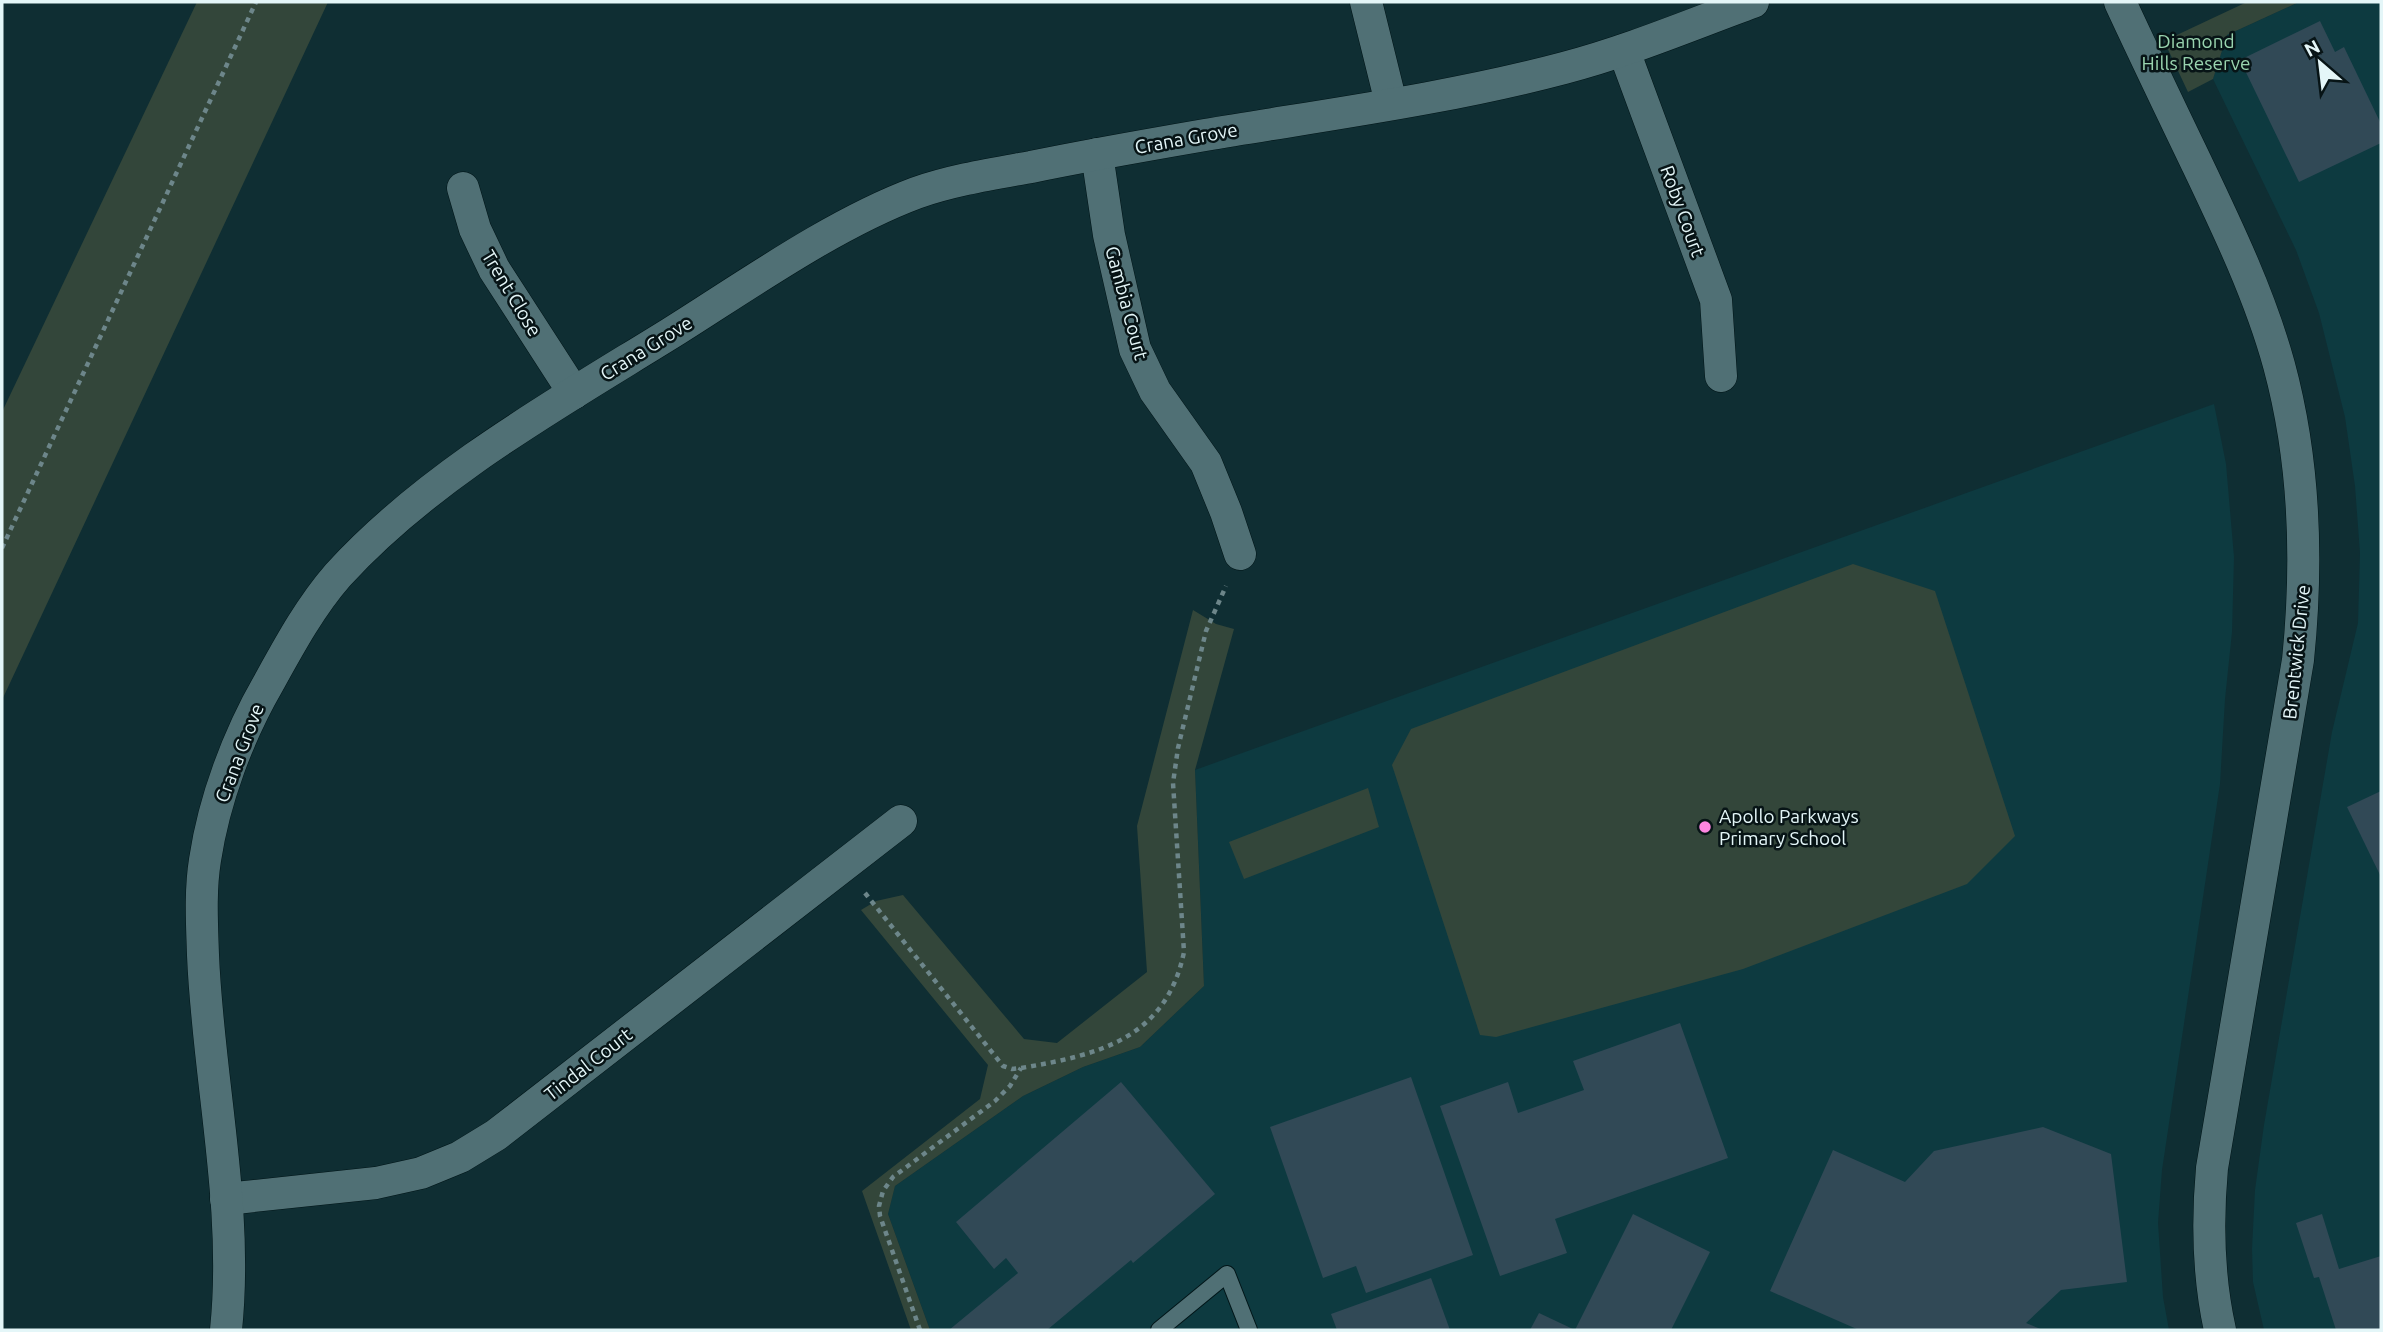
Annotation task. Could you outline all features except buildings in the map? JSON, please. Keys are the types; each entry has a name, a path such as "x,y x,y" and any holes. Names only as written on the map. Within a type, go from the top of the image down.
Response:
{"street":[{"path":"1366,2 1391,103"},
{"name":"Crana Grove","path":"226,1330 230,1296 226,1199 205,1003 202,918 205,861 224,782 250,715 296,634 335,578 393,520 451,475 574,393 790,259 853,223 915,194 960,180 1097,154 1481,88 1563,69 1624,51 1753,2"},
{"name":"Brentwick Drive","path":"2120,2 2230,233 2258,302 2279,365 2292,424 2300,490 2304,602 2298,660 2212,1168 2208,1221 2210,1268 2213,1301 2220,1330"},
{"name":"Roby Court","path":"1624,51 1716,300 1721,376"},
{"name":"Gambia Court","path":"1097,154 1109,235 1135,349 1155,391 1206,463 1240,554"},
{"name":"Trent Close","path":"463,188 475,229 494,269 574,393"},
{"name":"Tindal Court","path":"226,1199 376,1184 421,1173 460,1157 496,1135 842,864 901,821"}],"lane":[{"path":"1159,1330 1227,1274 1248,1330"}],"path":[{"path":"2,548 256,2"},
{"path":"842,864 1003,1066 1021,1068 1087,1054 1113,1045 1145,1025 1161,1007 1180,971 1184,952 1174,783 1178,748 1206,631 1240,554"},
{"path":"920,1330 880,1216 883,1191 898,1173 1003,1094 1021,1068"}],"shaded area":[{"path":"2299,2 2381,2 2381,1330 2264,1330 2253,1282 2255,1190 2264,1125 2332,732 2358,623 2360,553 2355,486 2345,417 2319,313 2296,250 2213,79 2227,35"},
{"name":"Apollo Parkways Primary School","path":"2214,404 2226,464 2234,557 2232,632 2220,784 2162,1170 2158,1223 2163,1297 2169,1330 930,1330 888,1214 895,1186 1023,1096 1083,1067 1140,1047 1204,986 1195,770"}],"green space":[{"path":"197,2 328,2 2,700 2,412"},
{"name":"Diamond Hills Reserve","path":"2247,2 2299,2 2227,35 2213,79 2188,92 2164,41"},
{"path":"1853,564 1935,591 2015,836 1967,884 1743,969 1496,1037 1480,1035 1392,765 1411,729"},
{"path":"1193,610 1216,624 1234,629 1195,770 1204,986 1140,1047 1083,1067 1023,1096 895,1186 888,1214 930,1330 911,1330 862,1191 980,1099 988,1065 861,910 876,901 903,895 1024,1039 1057,1043 1147,972 1137,826"},
{"path":"1368,788 1379,827 1244,879 1229,842"}],"place":[{"name":"Apollo Parkways Primary School","path":"1705,827"}]}
